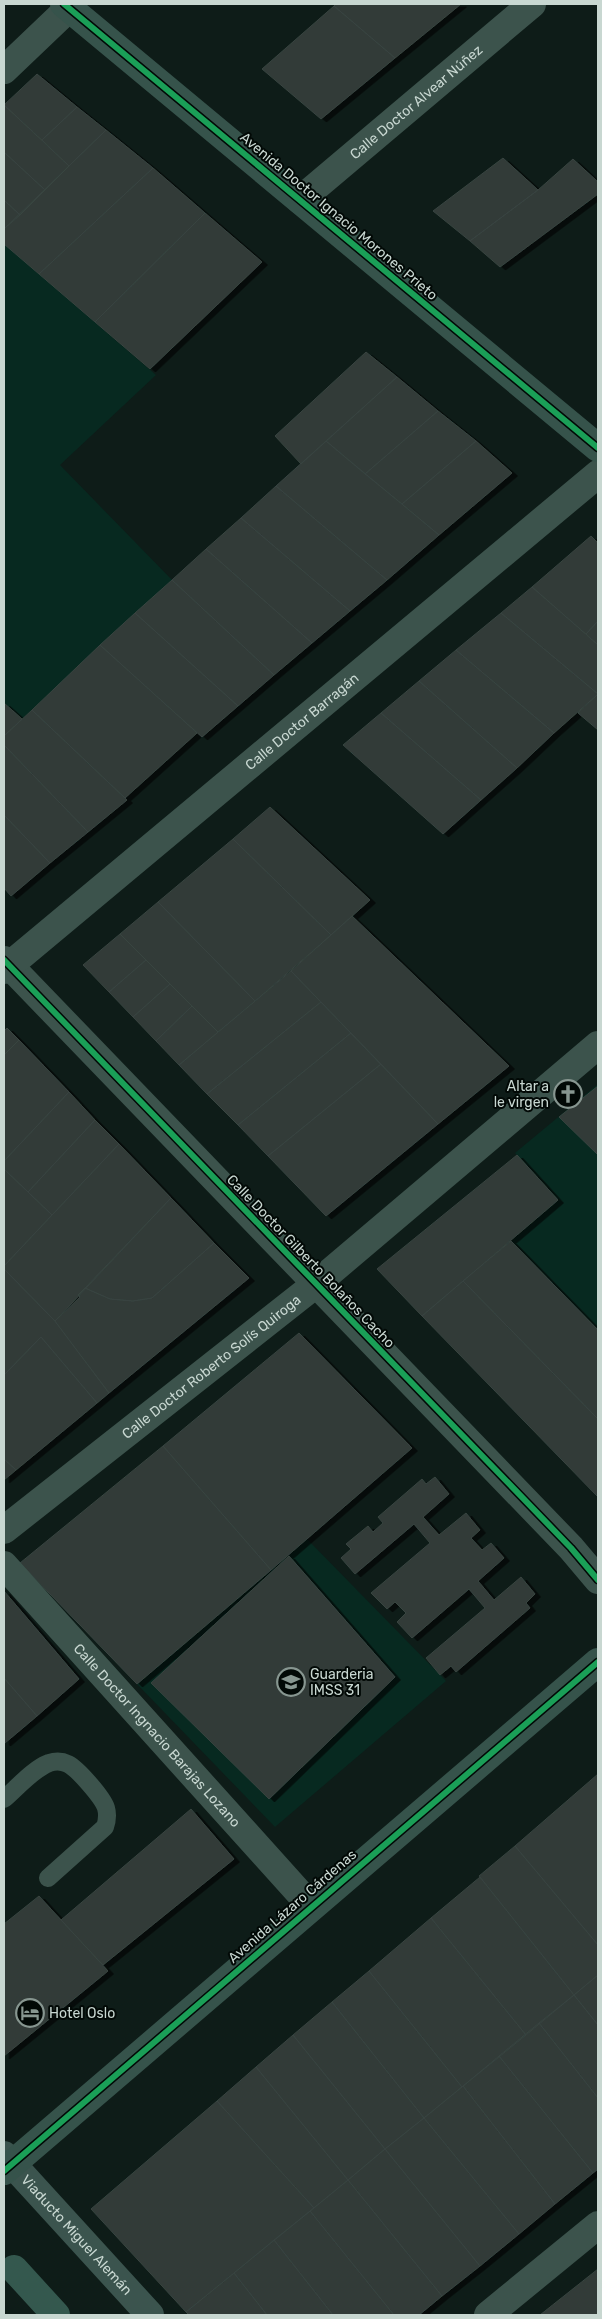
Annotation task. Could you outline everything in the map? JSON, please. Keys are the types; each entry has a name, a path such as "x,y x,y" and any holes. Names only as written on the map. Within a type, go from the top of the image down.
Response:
{"highway":[{"path":"14,2270 56,2315"}],"main road":[{"name":"Avenida Doctor Ignacio Morones Prieto","path":"67,6 598,448"},
{"name":"Avenida Lázaro Cárdenas","path":"6,2163 598,1662"},
{"name":"Viaducto Miguel Alemán","path":"6,2163 150,2315"}],"street":[{"name":"Calle Doctor Alvear Núñez","path":"300,200 532,4"},
{"path":"4,70 67,6"},
{"name":"Calle Doctor Barragán","path":"5,965 598,474"},
{"name":"Calle Doctor Gilberto Bolaños Cacho","path":"5,965 571,1548 598,1580"},
{"name":"Calle Doctor Roberto Solís Quiroga","path":"4,1530 316,1284 598,1045"},
{"name":"Calle Doctor Ingnacio Barajas Lozano","path":"4,1564 311,1906"},
{"path":"488,2315 598,2225"}],"lane":[{"path":"4,1799 42,1767 50,1762 59,1761 76,1770 102,1800 108,1818 105,1827 48,1878"}],"shaded area":[{"path":"4,244 156,375 60,465 172,580 22,719 4,703"},
{"path":"598,1084 598,1330 511,1241 558,1200 515,1153"},
{"name":"Guarderia IMSS 31","path":"307,1539 446,1681 275,1827 137,1684"}],"building":[{"path":"336,4 461,4 395,58 334,6"},
{"path":"334,6 395,58 321,119 262,69"},
{"path":"37,74 77,107 42,140 4,105"},
{"path":"4,105 69,166 45,190 4,152"},
{"path":"77,107 106,130 69,166 42,140"},
{"path":"106,130 153,168 39,274 4,244 4,229"},
{"path":"4,152 45,190 20,215 4,200"},
{"path":"503,158 538,190 470,241 433,211"},
{"path":"573,159 598,182 598,194 500,267 470,241 538,190"},
{"path":"153,168 205,213 95,322 39,274"},
{"path":"4,200 20,215 4,229"},
{"path":"205,213 262,262 150,369 95,322"},
{"path":"366,352 397,377 301,464 275,436"},
{"path":"397,377 438,411 365,474 326,441"},
{"path":"438,411 476,441 402,504 365,474"},
{"path":"326,441 439,535 387,580 276,486"},
{"path":"476,441 512,473 439,535 402,504"},
{"path":"276,486 387,580 350,611 241,518"},
{"path":"241,518 350,611 312,643 206,549"},
{"path":"591,536 598,543 598,621 586,634 532,587"},
{"path":"206,549 312,643 274,675 172,580"},
{"path":"172,580 274,675 238,706 135,613"},
{"path":"532,587 598,645 598,694 501,613"},
{"path":"135,613 238,706 202,737 100,645"},
{"path":"501,613 598,694 554,733 456,650"},
{"path":"598,621 598,645 586,634"},
{"path":"100,645 197,733 125,798 32,710"},
{"path":"456,650 554,733 517,768 419,681"},
{"path":"419,681 517,768 481,800 381,713"},
{"path":"598,694 598,730 578,713"},
{"path":"4,703 22,719 4,736"},
{"path":"32,710 127,800 88,832 4,745 4,736"},
{"path":"381,713 481,800 443,834 343,745"},
{"path":"4,745 88,832 50,863 4,815"},
{"path":"270,807 370,900 331,935 233,839"},
{"path":"4,815 50,863 11,896 4,888"},
{"path":"233,839 331,935 255,1001 158,902"},
{"path":"158,902 255,1001 218,1032 120,934"},
{"path":"352,916 509,1066 438,1124 291,971"},
{"path":"120,934 146,960 109,992 83,965"},
{"path":"146,960 170,984 133,1017 109,992"},
{"path":"291,971 321,1002 207,1094 179,1065"},
{"path":"170,984 192,1006 156,1041 133,1017"},
{"path":"321,1002 351,1033 238,1125 207,1094"},
{"path":"192,1006 218,1032 179,1065 156,1041"},
{"path":"7,1028 19,1040 4,1055 4,1031"},
{"path":"351,1033 381,1064 268,1156 238,1125"},
{"path":"19,1040 69,1092 4,1161 4,1055"},
{"path":"381,1064 438,1124 326,1216 268,1156"},
{"path":"598,1086 598,1155 559,1117"},
{"path":"69,1092 95,1120 28,1192 4,1169 4,1161"},
{"path":"95,1120 119,1144 52,1215 28,1192"},
{"path":"119,1144 171,1198 55,1321 4,1269 4,1266"},
{"path":"517,1155 558,1200 422,1316 377,1269"},
{"path":"4,1169 52,1215 4,1266"},
{"path":"171,1198 214,1243 152,1298 133,1301 110,1299 85,1288"},
{"path":"511,1241 598,1330 598,1419 463,1281"},
{"path":"214,1243 249,1278 109,1393 55,1321 80,1297 78,1295 85,1288 110,1299 133,1301 152,1298"},
{"path":"4,1269 54,1320 109,1393 97,1403 41,1337 4,1375"},
{"path":"463,1281 598,1419 598,1497 422,1316"},
{"path":"299,1333 412,1448 271,1570 163,1446"},
{"path":"41,1337 97,1403 16,1470 4,1459 4,1375"},
{"path":"163,1446 271,1570 137,1684 20,1563"},
{"path":"4,1459 16,1470 4,1480"},
{"path":"435,1477 449,1494 423,1517 439,1535 466,1513 480,1530 471,1538 482,1550 491,1543 504,1558 478,1581 494,1600 521,1577 535,1594 526,1603 530,1608 456,1672 451,1666 440,1675 426,1658 485,1608 469,1589 412,1638 397,1622 406,1613 395,1602 387,1609 371,1593 430,1543 414,1524 355,1574 341,1558 351,1549 346,1544 368,1526 373,1532 383,1523 378,1517 422,1479 426,1484"},
{"name":"Guarderia IMSS 31","path":"289,1556 395,1677 269,1799 151,1683"},
{"path":"4,1591 79,1679 37,1716 4,1678"},
{"path":"4,1678 37,1716 5,1743 4,1742"},
{"path":"598,1774 598,1945 515,1846"},
{"path":"191,1809 234,1859 103,1965 61,1920"},
{"path":"515,1846 598,1945 598,1975 574,1995 479,1876"},
{"path":"480,1877 574,1995 526,2035 431,1918"},
{"name":"Hotel Oslo","path":"39,1896 108,1971 4,2056 4,1924"},
{"path":"431,1918 526,2035 462,2087 369,1971"},
{"path":"369,1971 462,2087 424,2118 332,2002"},
{"path":"598,1975 598,2025 574,1995"},
{"path":"574,1995 598,2025 598,2098 539,2023"},
{"path":"332,2002 424,2118 385,2149 293,2035"},
{"path":"539,2023 598,2098 598,2169 593,2173 499,2056"},
{"path":"293,2035 385,2149 348,2180 256,2067"},
{"path":"499,2056 593,2173 555,2204 463,2086"},
{"path":"256,2067 348,2180 314,2208 217,2101"},
{"path":"463,2086 555,2204 519,2234 424,2118"},
{"path":"217,2101 314,2208 186,2312 91,2209"},
{"path":"424,2118 519,2234 480,2266 385,2149"},
{"path":"385,2149 480,2266 442,2296 348,2180"},
{"path":"348,2180 442,2296 419,2315 394,2315 310,2211"},
{"path":"310,2211 394,2315 333,2315 274,2240"},
{"path":"274,2240 333,2315 267,2315 234,2273"},
{"path":"598,2269 598,2315 540,2315"},
{"path":"234,2273 267,2315 189,2315 186,2312"}],"cycle path":[{"path":"64,4 598,448"},
{"path":"4,960 571,1548 598,1580"},
{"path":"4,2171 598,1662"}],"place":[{"name":"Altar a le virgen","path":"568,1094"},
{"name":"Guarderia IMSS 31","path":"291,1682"},
{"name":"Hotel Oslo","path":"30,2013"}]}
